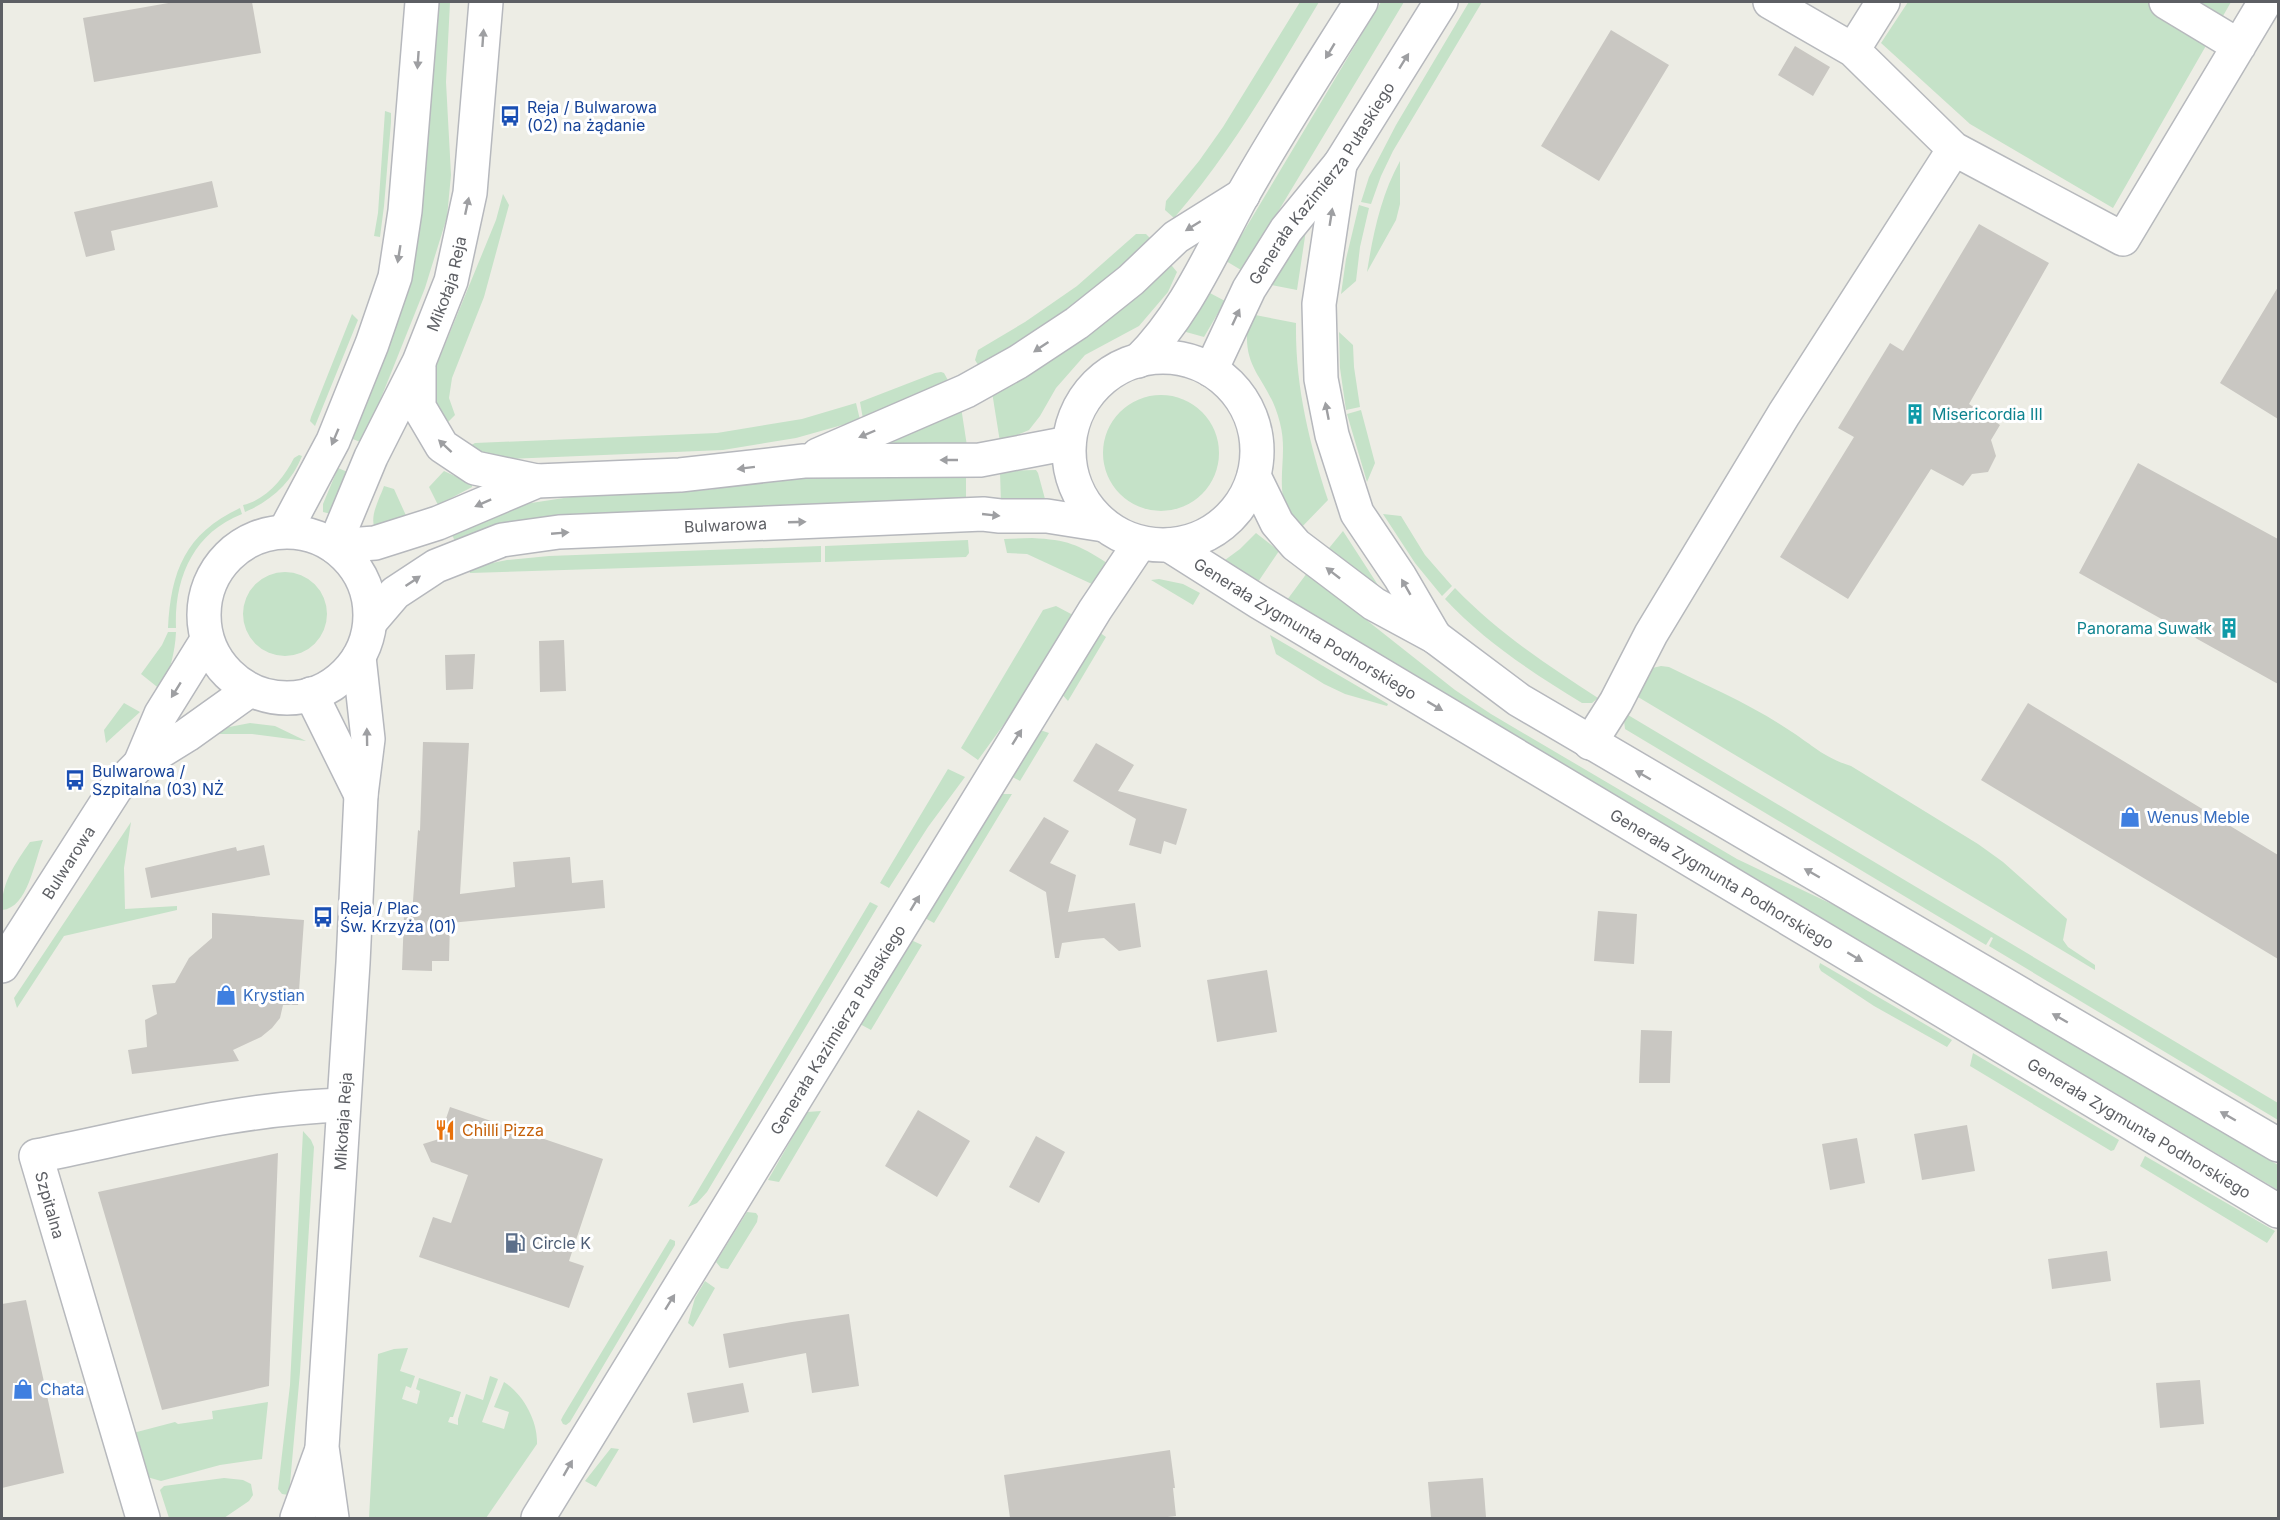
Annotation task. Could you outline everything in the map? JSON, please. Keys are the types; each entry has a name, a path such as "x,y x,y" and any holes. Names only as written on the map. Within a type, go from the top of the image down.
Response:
{"main road":[{"path":"285,531 333,441 372,344 395,277 407,189 422,2"},
{"name":"Mikołaja Reja","path":"334,546 371,457 419,362 451,281 470,193 486,2"},
{"path":"1138,361 1167,327 1207,263 1243,195 1361,2"},
{"name":"Generała Kazimierza Pułaskiego","path":"1211,370 1255,279 1286,230 1340,164 1441,2"},
{"path":"1770,2 1853,50 1954,149 2123,239 2265,2"},
{"path":"1853,50 1883,2"},
{"path":"2166,2 2239,46"},
{"path":"1590,743 1616,702 1651,634 1784,414 1954,149"},
{"path":"1340,164 1319,304 1321,379 1332,435 1357,513 1400,577 1436,637"},
{"path":"804,461 966,391 1018,362 1077,323 1113,295 1176,237 1243,195"},
{"path":"1163,357 1188,361 1211,370 1234,390 1251,416 1257,446 1254,476 1242,503 1222,525 1197,539 1155,544 1121,536 1104,525 1083,502 1071,474 1069,443 1075,415 1090,391 1111,372 1138,361 1163,357"},
{"path":"419,362 419,407 442,446 475,468 537,481 680,475 804,461 980,460 1069,443"},
{"path":"1254,476 1277,524 1296,545 1374,604 1436,637 1519,700 2278,1145"},
{"path":"334,546 375,543 438,523 537,481"},
{"name":"Bulwarowa","path":"371,621 395,593 436,566 502,540 559,532 984,514 1047,516 1104,525"},
{"path":"285,531 311,534 334,546 343,552 359,572 368,596 371,621 367,640 359,657 346,674 330,686 311,694 280,698 250,690 231,677 217,660 207,640 203,614 207,589 219,566 244,543 260,536 285,531"},
{"name":"Generała Kazimierza Pułaskiego","path":"538,1518 1095,610 1155,544"},
{"name":"Generała Zygmunta Podhorskiego","path":"1155,544 1259,602 2278,1211"},
{"name":"Bulwarowa","path":"140,764 161,714 207,640"},
{"name":"Mikołaja Reja","path":"322,1447 353,963 361,795 368,739 359,657"},
{"name":"Bulwarowa","path":"3,958 116,788 140,764 187,735 250,690"},
{"name":"Mikołaja Reja","path":"311,694 361,795"},
{"name":"Szpitalna","path":"143,1518 36,1156 242,1115 297,1106 343,1105"},
{"path":"297,1518 322,1447"},
{"path":"322,1447 332,1518"}],"green space":[{"path":"437,2 450,2 446,82 451,175 447,217 425,288 363,443 350,438 397,323 414,263 425,184"},
{"path":"1300,2 1319,2 1234,140 1174,218 1165,210 1166,201 1223,127"},
{"path":"1381,2 1404,2 1241,270 1226,261"},
{"path":"1469,2 1482,2 1393,151 1371,204 1361,202 1369,177 1396,125"},
{"path":"1908,2 2231,2 2113,208 1970,124 1881,43"},
{"path":"385,111 391,113 391,122 380,237 374,236 378,213"},
{"path":"1400,161 1400,204 1396,220 1367,272 1379,215 1393,174"},
{"path":"503,194 509,205 484,297 452,378 449,398 455,415 443,427 434,399 435,369 496,220"},
{"path":"1359,205 1369,208 1360,247 1356,281 1341,294 1346,259"},
{"path":"1306,230 1297,290 1266,284"},
{"path":"1136,234 1146,234 1153,241 1065,315 980,368 975,360 978,350 1025,322 1077,286"},
{"path":"1168,261 1177,272 1168,292 1139,326 1085,355 1056,388 1029,430 1000,442 992,392"},
{"path":"1208,292 1225,301 1204,337 1186,332 1185,328"},
{"path":"352,314 358,320 315,426 310,421 311,417"},
{"path":"1250,314 1296,323 1298,369 1304,413 1328,500 1298,531 1283,497 1283,442 1280,423 1269,394 1251,361 1248,348 1247,333"},
{"path":"1339,332 1353,345 1360,407 1346,410 1340,368"},
{"path":"941,372 950,384 863,419 860,402"},
{"path":"1161,395 1183,400 1202,412 1214,431 1219,453 1214,475 1202,494 1183,506 1161,511 1139,506 1120,494 1108,475 1103,453 1108,431 1120,412 1139,400"},
{"path":"856,403 860,420 796,438 723,450 505,459 483,457 468,447 475,443 717,433 802,419"},
{"path":"961,407 967,446 888,449 874,442"},
{"path":"1361,410 1375,463 1367,482 1347,414"},
{"path":"302,456 298,465 280,490 255,508 245,512 243,505 267,493 280,480 294,458"},
{"path":"338,468 350,473 331,514 323,512 323,504"},
{"path":"1036,470 1045,499 1042,502 1001,504 1000,471"},
{"path":"444,471 472,484 472,487 438,505 429,487"},
{"path":"966,473 966,505 455,541 449,529 518,505 577,496 708,490 768,481 811,478"},
{"path":"384,486 394,489 408,520 375,528 374,513"},
{"path":"240,508 242,514 225,522 211,533 190,560 179,592 176,628 168,628 173,589 184,556 206,530 221,518"},
{"path":"1383,514 1401,516 1425,555 1452,586 1442,596 1415,563"},
{"path":"1343,531 1376,582 1379,587 1325,553"},
{"path":"1256,533 1279,551 1258,582 1225,562"},
{"path":"1032,538 1072,544 1107,563 1094,585 1027,554 1007,553 1004,539"},
{"path":"968,540 969,553 966,557 825,562 825,546"},
{"path":"821,546 821,562 470,573 468,568 507,560 549,556"},
{"path":"277,572 293,572 309,579 320,590 327,606 324,630 315,644 293,656 277,656 261,649 250,638 243,622 243,606 250,590 261,579"},
{"path":"1307,573 1455,690 1491,714 1737,859 1874,924 2278,1165 2278,1190 1287,600"},
{"path":"1159,579 1183,584 1200,593 1193,605 1151,580"},
{"path":"1455,588 1505,633 1598,698 1592,703 1582,703 1527,668 1476,629 1445,599"},
{"path":"1056,606 1073,615 1020,702 978,760 961,748 1043,610"},
{"path":"1096,630 1106,637 1068,701 1059,691"},
{"path":"168,632 176,632 172,661 161,690 141,674 162,645"},
{"path":"1270,635 1388,704 1387,706 1345,694 1324,684 1276,654"},
{"path":"1669,667 1763,714 1826,755 1851,766 1978,844 2003,862 2067,919 2063,940 2068,947 2095,965 2095,970 1633,694 1648,669"},
{"path":"124,703 140,712 106,743 104,730"},
{"path":"1623,712 2278,1103 2278,1120 1989,946 1993,938 1991,937 1986,945 1625,729"},
{"path":"250,723 275,726 306,741 252,734 212,734 224,728"},
{"path":"1037,729 1049,733 1020,781 1009,775"},
{"path":"948,769 965,777 928,827 889,888 880,883"},
{"path":"997,794 1012,794 934,923 923,917"},
{"path":"131,822 124,868 125,909 177,906 177,910 64,936 17,1008 14,998"},
{"path":"43,840 24,893 11,907 2,910 6,882 14,866 30,842"},
{"path":"870,902 878,906 707,1192 697,1203 688,1207"},
{"path":"911,940 922,945 871,1030 858,1023"},
{"path":"1820,963 1952,1040 1947,1047 1874,1006 1821,971"},
{"path":"1973,1053 2119,1140 2114,1150 2111,1151 1970,1066"},
{"path":"821,1111 779,1182 768,1180 807,1112"},
{"path":"303,1131 314,1147 300,1372 289,1495 282,1494 278,1489 290,1385"},
{"path":"2145,1156 2275,1231 2267,1243 2140,1166"},
{"path":"747,1212 756,1213 757,1222 728,1269 721,1268 716,1262"},
{"path":"670,1239 675,1241 675,1245 570,1422 563,1424 561,1420 563,1416"},
{"path":"705,1281 715,1288 693,1327 688,1323 695,1298"},
{"path":"408,1348 400,1371 415,1376 411,1388 406,1386 402,1399 417,1404 420,1391 416,1389 419,1378 461,1392 453,1417 450,1417 448,1422 458,1425 466,1394 483,1400 490,1376 498,1379 482,1422 504,1429 509,1412 494,1407 504,1382 523,1401 532,1417 537,1444 486,1518 369,1518 378,1354"},
{"path":"268,1402 262,1459 220,1465 161,1481 147,1477 133,1433 175,1422 178,1424 213,1419 212,1411"},
{"path":"611,1448 619,1449 596,1487 585,1481"},
{"path":"224,1478 243,1480 251,1484 253,1495 249,1501 224,1518 169,1518 160,1490 164,1486"}],"building":[{"path":"174,2 252,2 261,53 94,82 83,18"},
{"path":"1611,30 1669,65 1599,181 1541,146"},
{"path":"1795,46 1830,67 1813,96 1778,75"},
{"path":"212,181 218,207 111,231 115,250 86,257 74,212"},
{"name":"Misericordia III","path":"1979,224 2049,263 1969,404 2000,425 1991,440 1996,456 1988,472 1972,474 1963,486 1931,469 1848,599 1780,557 1854,437 1838,428 1890,343 1903,351"},
{"path":"2278,287 2278,419 2220,383"},
{"name":"Panorama Suwałk","path":"2138,463 2278,539 2278,684 2079,573"},
{"path":"564,640 566,691 540,692 539,641"},
{"path":"475,654 473,689 446,690 445,655"},
{"name":"Wenus Meble","path":"2028,703 2278,855 2278,959 1981,780"},
{"path":"423,742 469,743 460,894 515,887 513,862 570,857 572,883 603,880 605,908 450,923 449,961 432,961 432,971 402,970 404,915 412,915 418,830 420,831"},
{"path":"1096,743 1134,765 1118,791 1187,809 1176,845 1164,841 1161,854 1129,845 1136,819 1073,781"},
{"path":"1044,817 1069,831 1050,863 1076,875 1068,912 1135,903 1141,947 1119,951 1104,938 1083,940 1062,943 1059,958 1055,958 1046,892 1009,871"},
{"path":"264,845 270,875 151,898 145,868 236,847 237,851"},
{"path":"1598,911 1637,914 1634,964 1594,961"},
{"name":"Krystian","path":"212,913 304,920 298,1005 283,1005 280,1018 272,1028 261,1037 233,1050 239,1061 132,1074 128,1050 147,1047 145,1020 157,1014 152,985 175,983 189,958 212,938"},
{"path":"1267,970 1277,1032 1217,1042 1207,980"},
{"path":"1641,1030 1672,1031 1670,1083 1639,1083"},
{"path":"450,1107 603,1159 569,1261 584,1266 569,1308 419,1257 433,1217 451,1223 468,1175 431,1162 423,1144 439,1139"},
{"path":"918,1110 970,1141 937,1197 885,1166"},
{"path":"1967,1125 1975,1171 1922,1180 1914,1134"},
{"path":"1036,1136 1065,1152 1039,1203 1009,1187"},
{"path":"1857,1138 1865,1183 1830,1190 1822,1144"},
{"path":"278,1153 269,1386 162,1410 98,1192"},
{"path":"2107,1251 2111,1281 2052,1289 2048,1259"},
{"name":"Chata","path":"26,1300 64,1473 2,1488 2,1304"},
{"path":"849,1314 859,1386 812,1393 806,1353 729,1368 723,1334"},
{"path":"2200,1380 2204,1424 2160,1428 2156,1383"},
{"path":"743,1383 749,1412 693,1423 687,1393"},
{"path":"1170,1450 1176,1516 1010,1518 1004,1475"},
{"path":"1483,1478 1486,1517 1431,1518 1428,1482"}],"place":[{"name":"Reja / Bulwarowa (02) na żądanie","path":"510,116"},
{"name":"Misericordia III","path":"1915,414"},
{"name":"Panorama Suwałk","path":"2229,628"},
{"name":"Bulwarowa / Szpitalna (03) NŻ","path":"75,780"},
{"name":"Wenus Meble","path":"2130,817"},
{"name":"Reja / Plac Św. Krzyża (01)","path":"323,917"},
{"name":"Krystian","path":"226,995"},
{"name":"Chilli Pizza","path":"445,1130"},
{"name":"Circle K","path":"515,1243"},
{"name":"Chata","path":"23,1389"}]}
